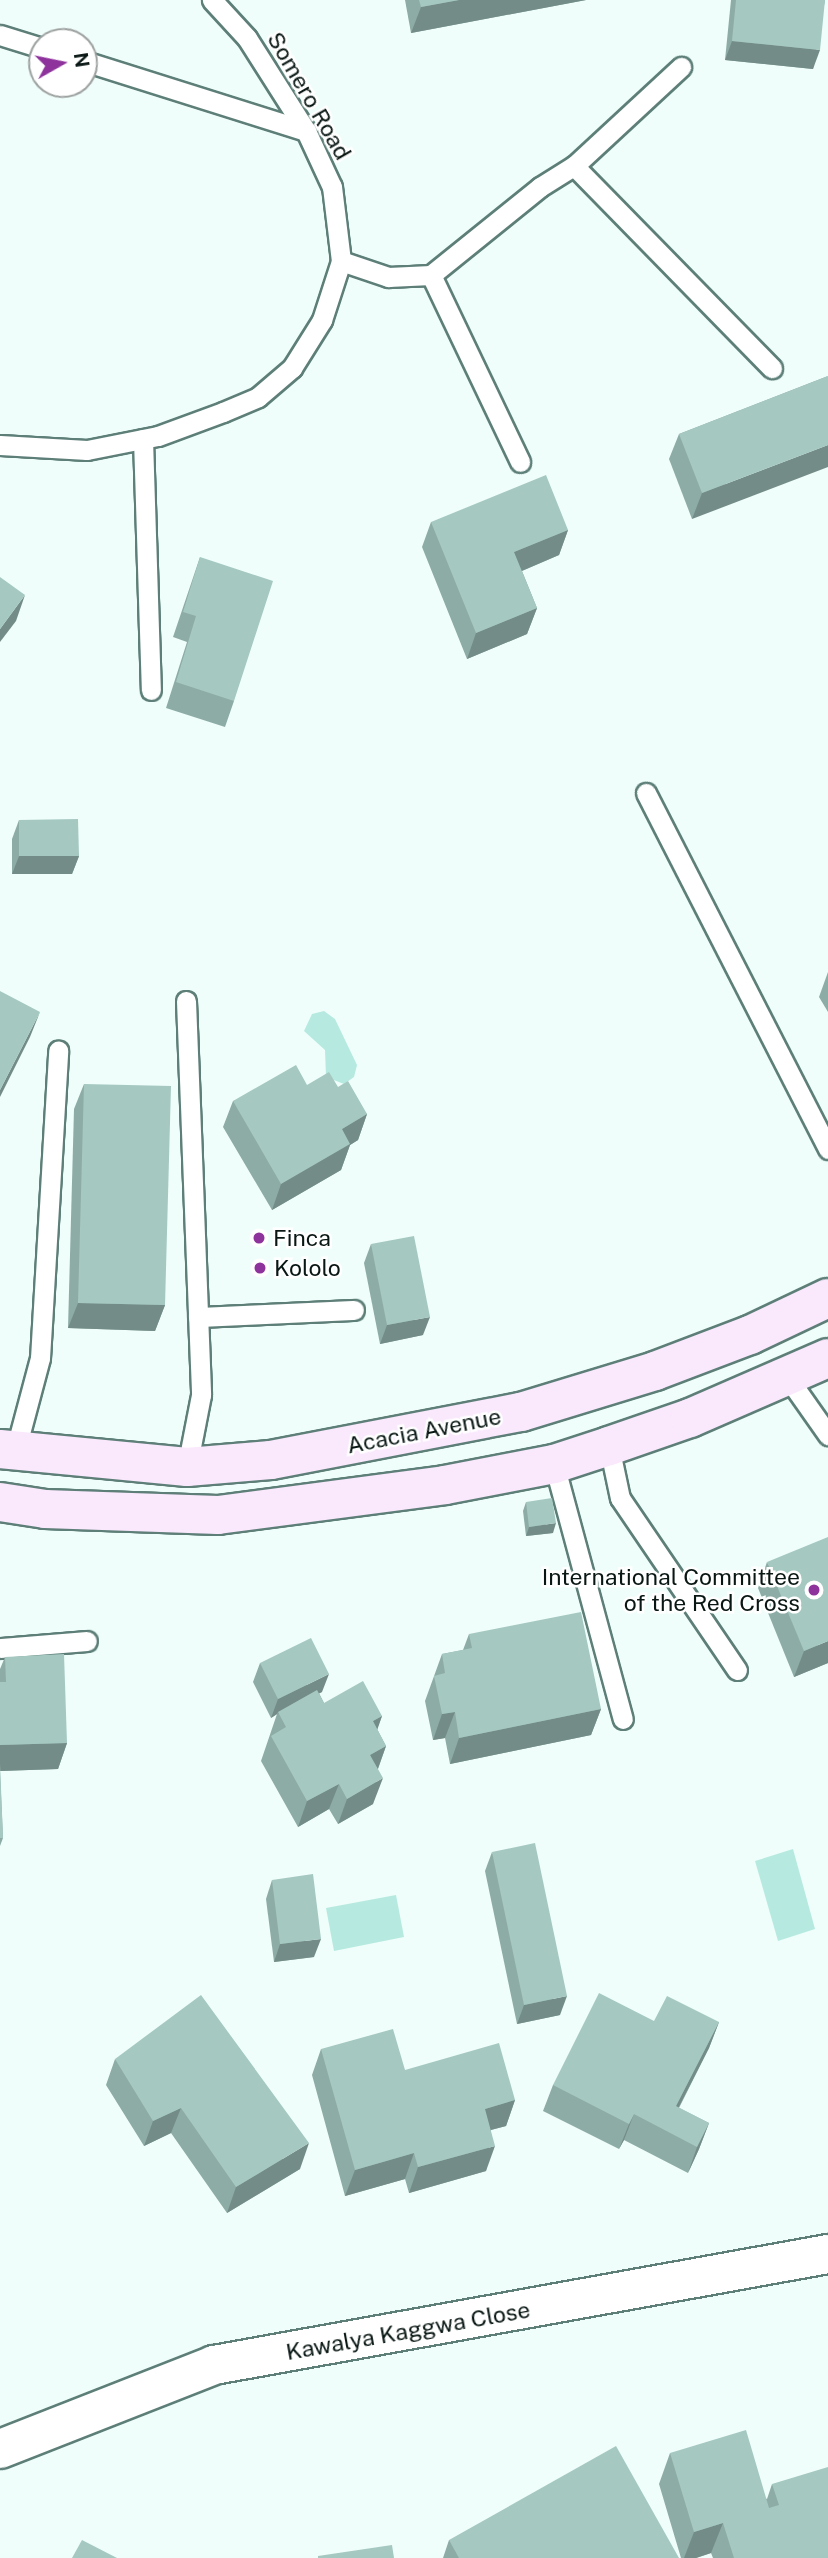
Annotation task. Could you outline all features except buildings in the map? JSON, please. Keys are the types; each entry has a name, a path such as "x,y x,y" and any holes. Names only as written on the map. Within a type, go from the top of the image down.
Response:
{"main road":[{"name":"Acacia Avenue","path":"8,1450 187,1466 271,1461 521,1412 656,1371 750,1335 828,1298"},
{"path":"0,1502 45,1509 218,1515 445,1485 554,1464 609,1446 788,1378 828,1358"}],"street":[{"name":"Kawalya Kaggwa Close","path":"0,2449 214,2365 828,2254"}],"lane":[{"name":"Somero Road","path":"0,445 87,450 143,439 258,397 292,368 322,320 341,261 332,187 306,131 247,38 212,0"},
{"path":"0,35 28,44"},
{"path":"98,65 306,131"},
{"path":"341,261 388,277 431,275 540,187 574,166 681,67"},
{"path":"574,166 772,368"},
{"path":"431,275 520,462"},
{"path":"143,439 152,690"},
{"path":"646,793 828,1149"},
{"path":"186,1001 201,1395 187,1466"},
{"path":"8,1450 40,1358 58,1051"},
{"path":"198,1317 354,1310"},
{"path":"788,1378 828,1435"},
{"path":"609,1446 620,1498 737,1670"},
{"path":"554,1464 623,1719"},
{"path":"0,1648 87,1641"}],"shaded area":[{"path":"324,1011 335,1019 357,1065 354,1077 344,1084 326,1077 325,1050 304,1031 312,1014"},
{"path":"793,1849 815,1929 778,1941 755,1861"},
{"path":"396,1895 404,1937 334,1951 326,1908"}],"place":[{"name":"Finca","path":"259,1238"},
{"name":"Kololo","path":"260,1268"},
{"name":"International Committee of the Red Cross","path":"814,1590"}]}
